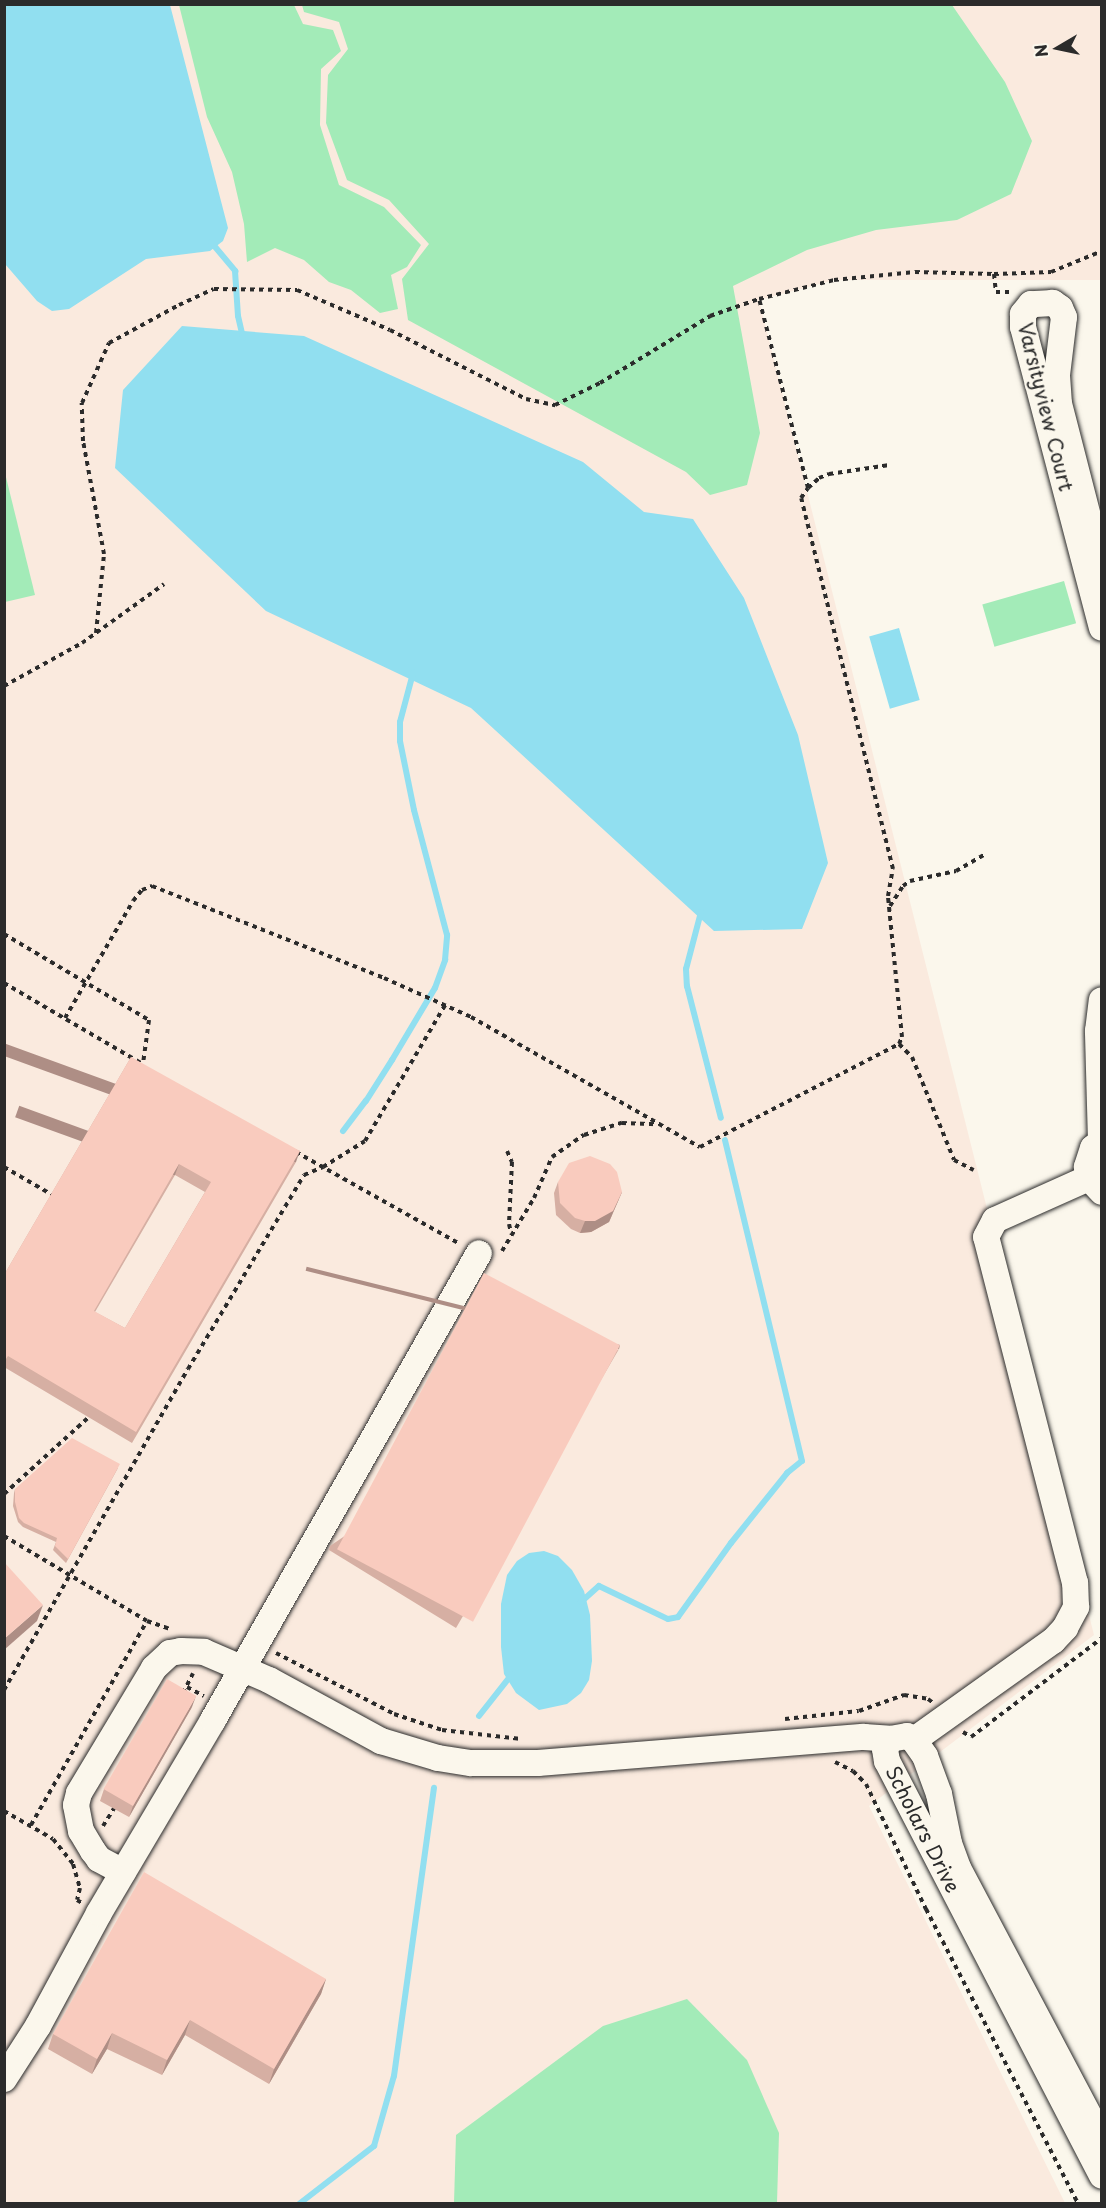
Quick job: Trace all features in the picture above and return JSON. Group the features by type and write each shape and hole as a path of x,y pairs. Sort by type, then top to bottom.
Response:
{"street":[{"name":"Varsityview Court","path":"1101,571 1052,405 1101,621"},
{"path":"123,1872 75,1846 76,1805 79,1793 154,1668 170,1653 193,1650 204,1652 269,1680 381,1741 438,1758 471,1763 538,1763 864,1737 902,1740 1053,1641 1065,1628 1076,1606 1075,1583 986,1236 995,1220 1095,1185 1088,1157 1101,1141 1098,1031 1101,1000"},
{"path":"4,2079 38,2026 99,1913 257,1642 479,1252"},
{"name":"Scholars Drive","path":"1101,2140 958,1868 949,1843 932,1772 902,1740 885,1749 887,1761 1101,2176"}],"path":[{"path":"96,633 104,555 82,441 82,403 109,343 179,305 214,290 297,290 390,330 526,399 555,405 600,383 710,316 759,299 834,280 915,272 994,274 1051,272 1101,251"},
{"path":"994,274 996,292 1015,291"},
{"path":"759,299 808,488"},
{"path":"65,1018 133,901 142,890 152,886 438,1001 471,1017 700,1147 899,1044 903,1037 888,896 893,869 801,498 808,488 828,474 889,465"},
{"path":"4,686 96,633 164,584"},
{"path":"890,907 903,886 910,881 956,871 985,854"},
{"path":"4,934 87,981 149,1020 143,1064"},
{"path":"4,983 153,1070"},
{"path":"4,1690 182,1379 304,1175 323,1167 365,1141 446,1005"},
{"path":"899,1044 912,1057 954,1160 974,1170"},
{"path":"293,1150 479,1252 497,1259 534,1198 552,1157 584,1135 622,1124 657,1124"},
{"path":"507,1151 512,1162 509,1224 511,1233"},
{"path":"4,1167 54,1197"},
{"path":"4,1494 89,1417"},
{"path":"4,1536 147,1621 157,1626 177,1629"},
{"path":"31,1825 147,1621"},
{"path":"257,1642 394,1714 442,1730 495,1738 531,1739"},
{"path":"179,1700 193,1674 193,1650"},
{"path":"824,1761 834,1762 853,1771 866,1784 926,1909 1078,2204"},
{"path":"75,1846 102,1828 122,1798"},
{"path":"4,1811 53,1839 75,1846"},
{"path":"75,1846 81,1888 77,1900 99,1913"}],"shaded area":[{"path":"5,5 1101,5 1101,280 834,280 759,300 1094,1635 869,1806 1065,2203 5,2204"}],"green space":[{"path":"179,5 294,5 303,24 333,30 341,51 321,69 320,125 339,185 384,207 421,245 407,267 391,275 398,309 380,313 351,290 329,282 304,260 275,248 247,262 244,224 232,172 207,117"},
{"path":"302,5 952,5 1005,82 1032,141 1011,194 957,220 876,230 807,250 733,286 760,433 747,485 710,495 686,472 408,320 402,279 429,244 389,200 347,180 326,123 328,75 348,49 339,22 304,12"},
{"path":"4,469 35,595 5,602 4,602"},
{"path":"1064,581 1076,623 994,647 982,604"},
{"path":"687,1999 747,2060 779,2133 777,2203 454,2203 456,2135 603,2026"}],"water":[{"path":"4,5 170,5 228,228 223,241 210,251 146,259 69,309 52,311 37,301 5,264"},
{"path":"182,326 304,336 583,462 644,512 693,519 744,598 798,735 828,863 802,929 714,931 471,708 266,611 115,468 123,390"},
{"path":"899,628 920,700 890,709 869,637"},
{"path":"544,1551 558,1556 572,1570 584,1591 590,1615 592,1661 589,1680 581,1693 567,1704 539,1710 516,1693 504,1674 501,1647 501,1604 507,1575 517,1561 529,1553"}],"building":[{"path":"131,1057 300,1151 136,1432 8,1356 4,1362 4,1275","holes":["179,1164 211,1182 125,1328 94,1311"]},
{"path":"590,1156 610,1164 617,1172 622,1192 613,1211 595,1221 585,1221 575,1218 560,1203 558,1182 569,1163"},
{"path":"484,1273 620,1345 473,1622 337,1549"},
{"path":"72,1438 120,1464 68,1559 55,1546 57,1538 24,1523 19,1518 15,1489"},
{"path":"4,1562 43,1605 4,1639"},
{"path":"167,1679 196,1696 133,1806 104,1789"},
{"path":"144,1872 326,1979 274,2069 190,2020 167,2060 112,2033 97,2059 53,2034"}],"waterway":[{"path":"211,242 235,271 238,316 243,337"},
{"path":"343,1131 366,1101 435,988 445,960 447,935 414,810 400,741 400,722 413,673"},
{"path":"701,912 686,969 687,986 721,1118"},
{"path":"581,1602 599,1586 668,1619 678,1617 731,1543 787,1473 802,1461 725,1140"},
{"path":"479,1716 512,1674"},
{"path":"299,2204 374,2146 394,2076 434,1788"}]}
